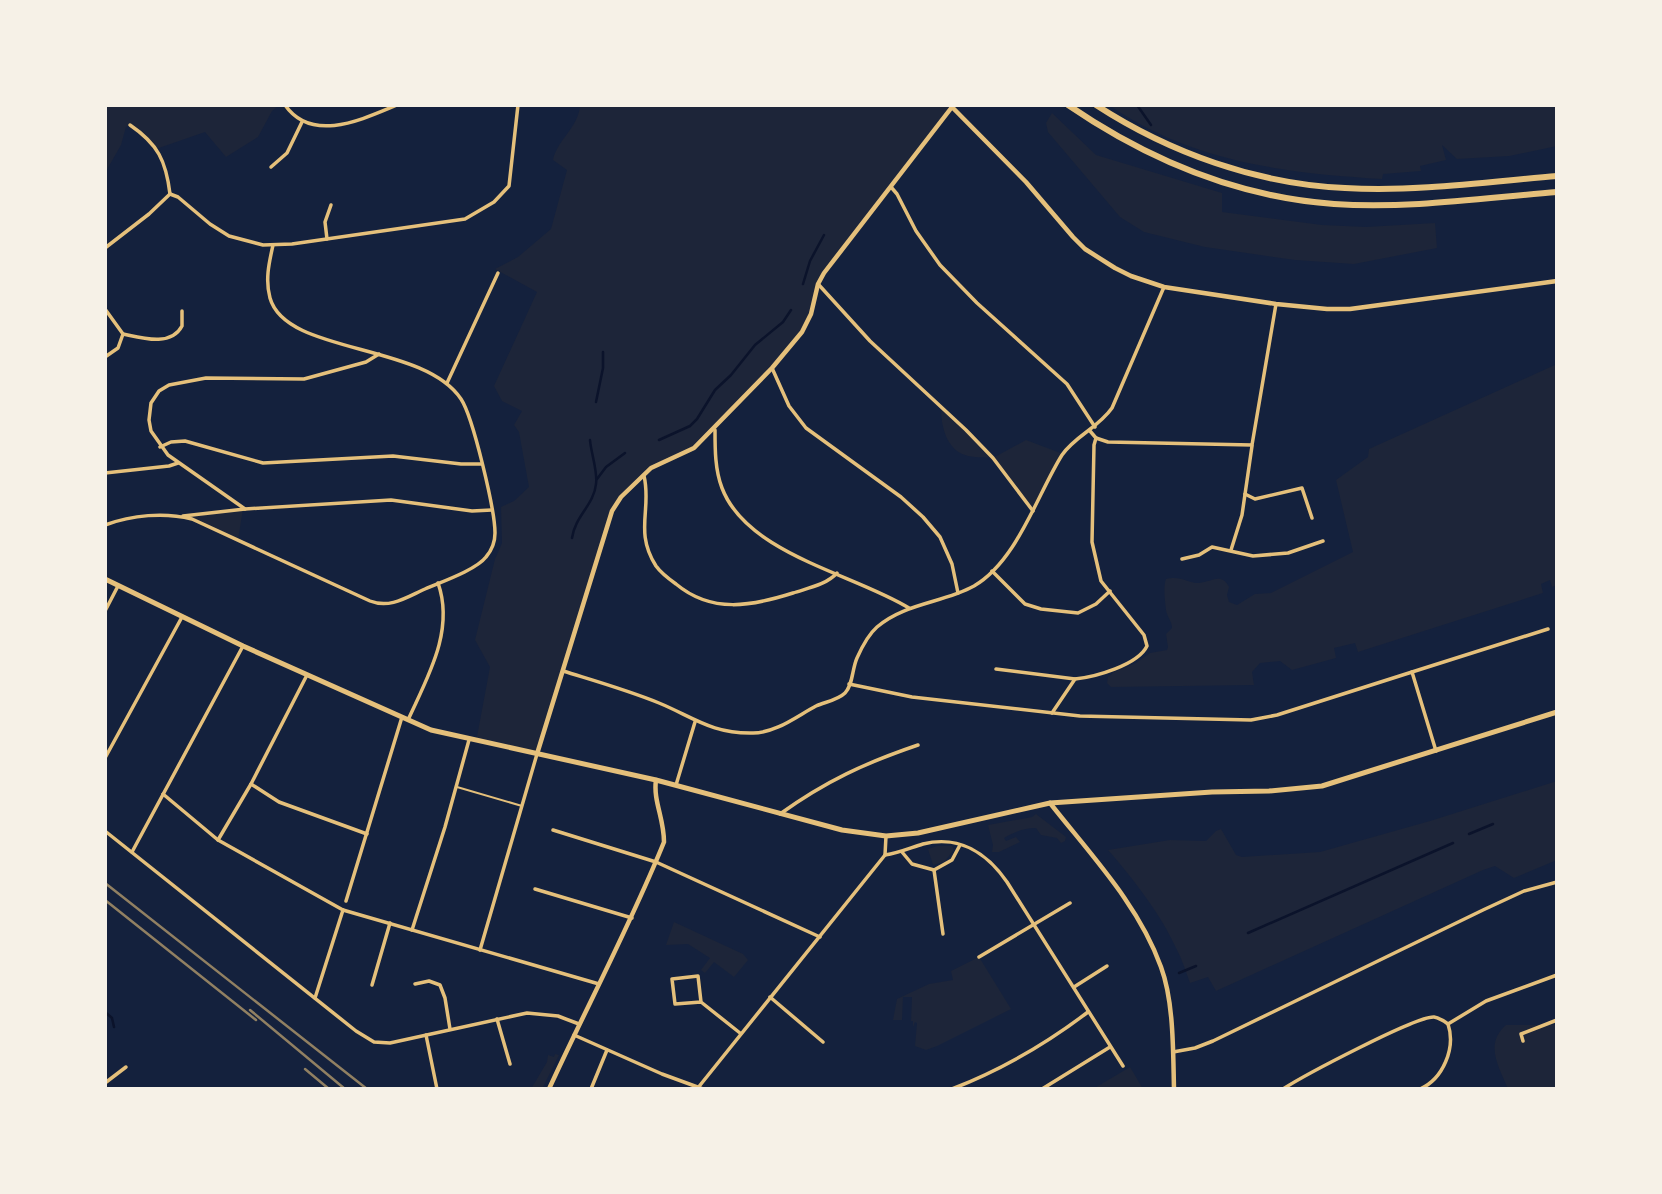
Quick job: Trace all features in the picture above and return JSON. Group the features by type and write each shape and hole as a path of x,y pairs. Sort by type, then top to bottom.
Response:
{"highway":[{"path":"1068,105 1136,147 1181,167 1255,192 1335,204 1394,204 1557,192"},
{"path":"1096,105 1181,151 1250,173 1305,184 1345,188 1404,188 1557,176"}],"main road":[{"path":"105,579 243,646 431,730 656,780 842,830 886,836 918,833 1050,803 1322,786 1557,712"}],"street":[{"path":"285,105 302,122 343,125 397,105"},
{"path":"170,194 178,197 229,236 273,245 465,219 489,206 505,192 510,183 518,105"},
{"path":"480,950 612,511 643,474 659,463 695,449 772,368 802,332 811,314 818,284 824,272 951,106 1085,249 1123,272 1164,287 1276,304 1350,309 1557,281"},
{"path":"271,167 287,153 302,122"},
{"path":"130,125 151,143 163,160 170,194"},
{"path":"891,187 916,231 940,265 977,303 1067,384 1095,427"},
{"path":"105,248 170,194"},
{"path":"327,239 325,222 331,205"},
{"path":"181,516 202,523 378,604 395,603 480,563 488,556 495,537 482,464 466,408 447,383 427,370 302,331 281,316 272,305 267,285 273,245"},
{"path":"447,383 498,273"},
{"path":"818,284 870,341 993,458 1033,511"},
{"path":"563,671 651,700 695,722 720,730 757,734 776,728 842,695 849,684 857,658 875,629 909,608 975,585 992,571 1033,511 1063,454 1095,427 1112,408 1164,287"},
{"path":"1231,550 1242,515 1276,304"},
{"path":"105,309 123,334 148,338 176,335 180,329 182,312"},
{"path":"105,357 118,348 123,334"},
{"path":"245,509 178,463 160,447 151,431 149,414 156,394 169,385 206,378 304,379 366,362 379,354"},
{"path":"772,368 789,405 806,428 901,497 940,537 952,564 958,593"},
{"path":"715,430 715,455 722,489 741,518 783,548 888,595 909,608"},
{"path":"1090,431 1096,438 1108,442 1252,445"},
{"path":"996,669 1075,679 1108,671 1143,653 1147,643 1144,635 1101,581 1092,542 1093,458 1096,438"},
{"path":"160,447 171,442 185,441 263,463 405,456 461,464 482,464"},
{"path":"105,473 178,463"},
{"path":"643,474 646,486 643,528 650,553 657,567 669,579 696,598 725,606 753,604 824,583 837,573"},
{"path":"1245,494 1255,499 1303,488 1312,518"},
{"path":"105,526 140,517 401,500 472,511 492,510"},
{"path":"1182,559 1199,555 1212,547 1253,556 1288,553 1323,541"},
{"path":"992,571 1025,604 1041,609 1078,612 1096,604 1110,591"},
{"path":"346,901 405,719 440,647 443,611 438,583"},
{"path":"105,611 118,586"},
{"path":"105,758 181,617"},
{"path":"849,684 912,697 1080,716 1251,720 1277,715 1548,629"},
{"path":"132,852 243,646"},
{"path":"1412,672 1436,751"},
{"path":"218,840 251,784 307,675"},
{"path":"1052,713 1075,679"},
{"path":"676,785 695,722"},
{"path":"412,930 469,740"},
{"path":"779,815 809,793 857,767 918,745"},
{"path":"550,1089 632,918 664,842 664,824 654,795 656,780"},
{"path":"251,784 279,802 367,834"},
{"path":"163,794 218,840 343,910 599,984"},
{"path":"1050,803 1126,901 1144,929 1162,968 1171,1023 1174,1089"},
{"path":"554,830 656,862 820,937"},
{"path":"105,831 365,1038 374,1042 390,1043 534,1013 558,1016 579,1024"},
{"path":"574,1035 699,1088 740,1033 885,855 886,836"},
{"path":"885,855 932,842 960,845 988,858 1007,882 1123,1066"},
{"path":"902,852 912,864 934,870 952,860 960,845"},
{"path":"934,870 943,934"},
{"path":"1173,1052 1213,1041 1506,899 1557,882"},
{"path":"536,889 632,918"},
{"path":"979,957 1070,903"},
{"path":"315,998 343,910"},
{"path":"372,985 390,923"},
{"path":"1074,987 1107,966"},
{"path":"1448,1024 1486,1001 1557,975"},
{"path":"701,1002 698,976 672,979 675,1004 701,1002 740,1033"},
{"path":"415,984 429,981 440,985 450,1029"},
{"path":"770,997 823,1042"},
{"path":"952,1089 983,1076 1050,1040 1088,1012"},
{"path":"1283,1089 1343,1057 1427,1018 1435,1017 1448,1024 1451,1032 1449,1054 1432,1083 1420,1089"},
{"path":"497,1020 510,1064"},
{"path":"1523,1041 1521,1034 1557,1020"},
{"path":"426,1035 437,1089"},
{"path":"1042,1089 1110,1047"},
{"path":"591,1089 607,1050"},
{"path":"105,1083 126,1067"}],"lane":[{"path":"456,786 523,806"}],"shaded area":[{"path":"105,105 279,105 272,111 258,137 226,157 205,132 156,149 130,125 126,127 121,145 105,173"},
{"path":"580,105 952,107 824,273 811,314 802,332 772,368 694,448 659,463 621,497 612,511 537,754 476,742 490,667 475,640 495,559 502,543 501,507 514,501 529,487 519,432 514,425 522,411 502,401 494,386 537,292 495,269 518,257 551,229 567,170 553,160 576,120"},
{"path":"1109,105 1557,105 1557,146 1509,156 1457,159 1442,145 1446,160 1420,166 1421,171 1383,174 1382,179 1310,173 1206,152 1173,140"},
{"path":"1052,113 1096,155 1222,193 1222,212 1322,225 1366,227 1435,223 1437,248 1354,264 1295,260 1205,247 1144,232 1120,217 1048,132 1046,123"},
{"path":"1557,364 1557,585 1552,587 1550,580 1541,584 1543,593 1358,652 1355,643 1334,648 1336,658 1292,670 1280,661 1260,663 1252,672 1254,685 1111,687 1107,683 1108,677 1114,672 1136,663 1150,653 1167,650 1166,634 1172,628 1166,610 1166,579 1175,578 1195,583 1223,580 1229,587 1229,602 1237,605 1255,594 1271,593 1353,552 1336,480 1368,457 1369,449"},
{"path":"941,408 993,458 968,456 953,448 944,429"},
{"path":"1026,440 1063,454 1033,511 993,458"},
{"path":"243,509 238,540 181,516"},
{"path":"1557,781 1557,860 1514,878 1495,866 1483,870 1216,991 1208,977 1190,983 1163,923 1108,850 1170,840 1206,841 1221,829 1236,855 1242,857 1320,852"},
{"path":"1036,814 1066,837 1065,841 1061,843 1057,838 1041,835 1036,828 1027,829 1004,838 1006,841 1016,837 1020,842 999,852 992,852 988,825"},
{"path":"952,846 954,850 944,862 933,865 928,849"},
{"path":"674,922 743,954 748,960 734,977 714,962 705,973 701,970 710,958 688,944 666,945"},
{"path":"979,957 1011,1009 937,1046 926,1050 915,1046 917,1023 915,1022 913,1027 912,997 903,997 902,1020 893,1020 897,999 929,984 953,980 951,971"},
{"path":"1506,1025 1557,1025 1557,1087 1508,1089 1495,1056 1496,1040"},
{"path":"555,1054 559,1055 542,1089 531,1089 547,1062 548,1055 554,1057"},
{"path":"1130,1067 1143,1089 1093,1089"}],"waterway":[{"path":"1137,105 1151,125"},
{"path":"803,284 810,261 824,235"},
{"path":"659,440 690,426 715,390 755,345 783,322 791,310"},
{"path":"596,402 603,368 603,352"},
{"path":"572,538 577,523 595,491 596,474 590,440"},
{"path":"597,479 606,467 625,453"},
{"path":"1469,834 1493,824"},
{"path":"1248,933 1453,843"},
{"path":"1179,973 1196,966"},
{"path":"105,1012 112,1018 114,1027"}],"railway":[{"path":"105,883 367,1089"},
{"path":"105,900 256,1020"},
{"path":"250,1010 345,1089"},
{"path":"305,1069 329,1089"}]}
